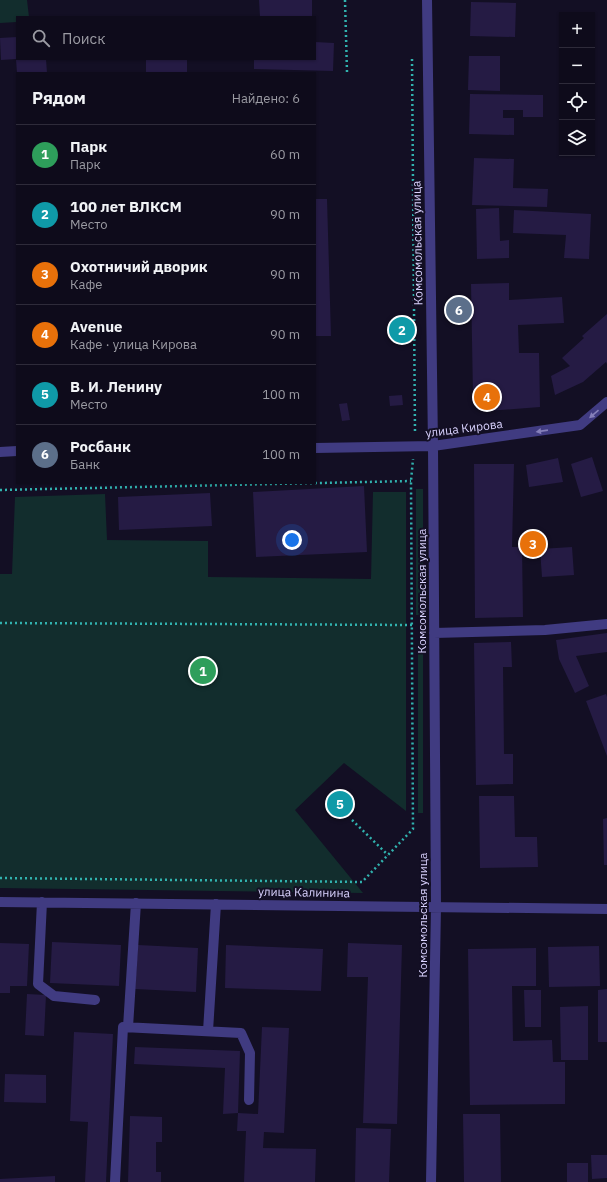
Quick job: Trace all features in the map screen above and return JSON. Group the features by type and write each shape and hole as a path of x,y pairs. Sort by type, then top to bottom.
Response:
{"street":[{"name":"Комсомольская улица","path":"427,0 433,446 436,907 431,1182"},
{"name":"улица Кирова","path":"316,448 433,446 580,425 607,402"},
{"path":"0,452 16,451"},
{"path":"434,633 545,630 607,624"},
{"name":"улица Калинина","path":"0,902 607,909"},
{"path":"42,902 38,984 54,996 95,1000"},
{"path":"128,1027 136,904"},
{"path":"208,1031 216,904"},
{"path":"115,1182 123,1027 241,1033 250,1053 249,1100"}],"path":[{"path":"345,0 347,72"},
{"path":"0,878 362,882 413,829 411,481 415,446 412,55"},
{"path":"316,483 411,481"},
{"path":"0,490 274,484"},
{"path":"0,623 412,625"},
{"path":"352,820 388,855"}],"green space":[{"path":"0,0 27,0 29,16 16,16 16,22 0,23"},
{"path":"416,489 423,489 423,615 416,615"},
{"path":"373,492 406,492 406,811 344,763 295,810 363,893 0,888 0,574 12,574 15,497 105,494 107,540 208,541 208,577 371,579"},
{"path":"418,641 423,641 423,813 418,813"}],"building":[{"path":"259,0 312,0 312,16 260,16"},
{"path":"471,2 516,3 515,37 470,36"},
{"path":"16,37 16,59 1,60 0,38"},
{"path":"316,42 334,43 333,71 254,69 254,60 316,60"},
{"path":"469,56 500,56 500,91 468,90"},
{"path":"16,60 46,60 47,72 17,72"},
{"path":"146,60 187,60 187,72 146,72"},
{"path":"470,94 543,95 543,117 523,117 523,110 503,110 503,118 514,118 514,135 469,134"},
{"path":"474,158 514,159 513,188 548,189 547,207 472,205"},
{"path":"316,199 327,199 331,336 316,336"},
{"path":"499,208 500,241 509,240 509,258 477,259 476,209"},
{"path":"514,210 591,214 589,259 564,258 566,235 513,233"},
{"path":"509,283 509,300 562,297 564,323 518,325 519,353 539,353 540,407 487,411 473,396 471,284"},
{"path":"607,314 607,364 606,362 583,382 555,395 551,376 570,366 562,358 584,338 582,336"},
{"path":"402,395 403,405 390,406 389,396"},
{"path":"347,403 350,420 342,421 339,404"},
{"path":"592,457 603,491 581,497 571,464"},
{"path":"558,458 563,482 529,487 526,465"},
{"path":"474,464 514,464 512,547 522,547 523,617 475,618"},
{"path":"364,486 367,552 256,557 253,492"},
{"path":"210,493 212,526 119,530 118,497"},
{"path":"572,547 574,575 542,577 540,549"},
{"path":"607,633 607,652 576,656 589,686 575,693 559,659 556,640"},
{"path":"511,642 512,667 503,667 504,754 513,754 513,784 476,785 474,643"},
{"path":"606,694 607,697 607,756 586,701"},
{"path":"479,796 514,796 515,837 537,837 538,867 480,868"},
{"path":"607,818 607,865 604,865 603,819"},
{"path":"52,942 121,945 119,986 50,983"},
{"path":"0,943 29,944 27,986 10,986 10,993 0,993"},
{"path":"348,943 402,945 397,1124 363,1123 368,977 347,977"},
{"path":"138,945 198,948 196,992 135,989"},
{"path":"226,945 323,949 321,991 225,988"},
{"path":"599,946 600,986 549,987 548,947"},
{"path":"536,948 536,986 512,986 513,1041 552,1040 553,1062 565,1062 565,1104 470,1105 468,949"},
{"path":"607,989 607,1042 598,1042 598,990"},
{"path":"524,990 541,990 541,1027 525,1027"},
{"path":"27,994 46,995 44,1036 25,1035"},
{"path":"588,1006 588,1060 561,1060 560,1007"},
{"path":"262,1027 289,1028 284,1133 264,1132 263,1148 316,1149 315,1182 244,1182 246,1131 237,1131 238,1113 258,1114"},
{"path":"74,1032 113,1034 106,1182 85,1182 88,1122 70,1121"},
{"path":"135,1047 240,1051 238,1113 223,1114 225,1068 134,1064"},
{"path":"5,1074 46,1075 46,1103 4,1102"},
{"path":"463,1114 500,1114 501,1182 464,1182"},
{"path":"130,1116 162,1117 162,1142 156,1142 156,1172 161,1172 161,1182 128,1182"},
{"path":"356,1128 391,1129 389,1182 355,1182"},
{"path":"591,1155 607,1155 607,1178 592,1179"},
{"path":"567,1163 588,1163 588,1182 567,1182"},
{"path":"55,1176 55,1182 0,1182 0,1179"}],"place":[{"name":"Росбанк","path":"459,310"},
{"name":"100 лет ВЛКСМ","path":"402,330"},
{"name":"Avenue","path":"487,397"},
{"name":"Охотничий дворик","path":"533,544"},
{"name":"Парк","path":"203,671"},
{"name":"В. И. Ленину","path":"340,804"}]}
